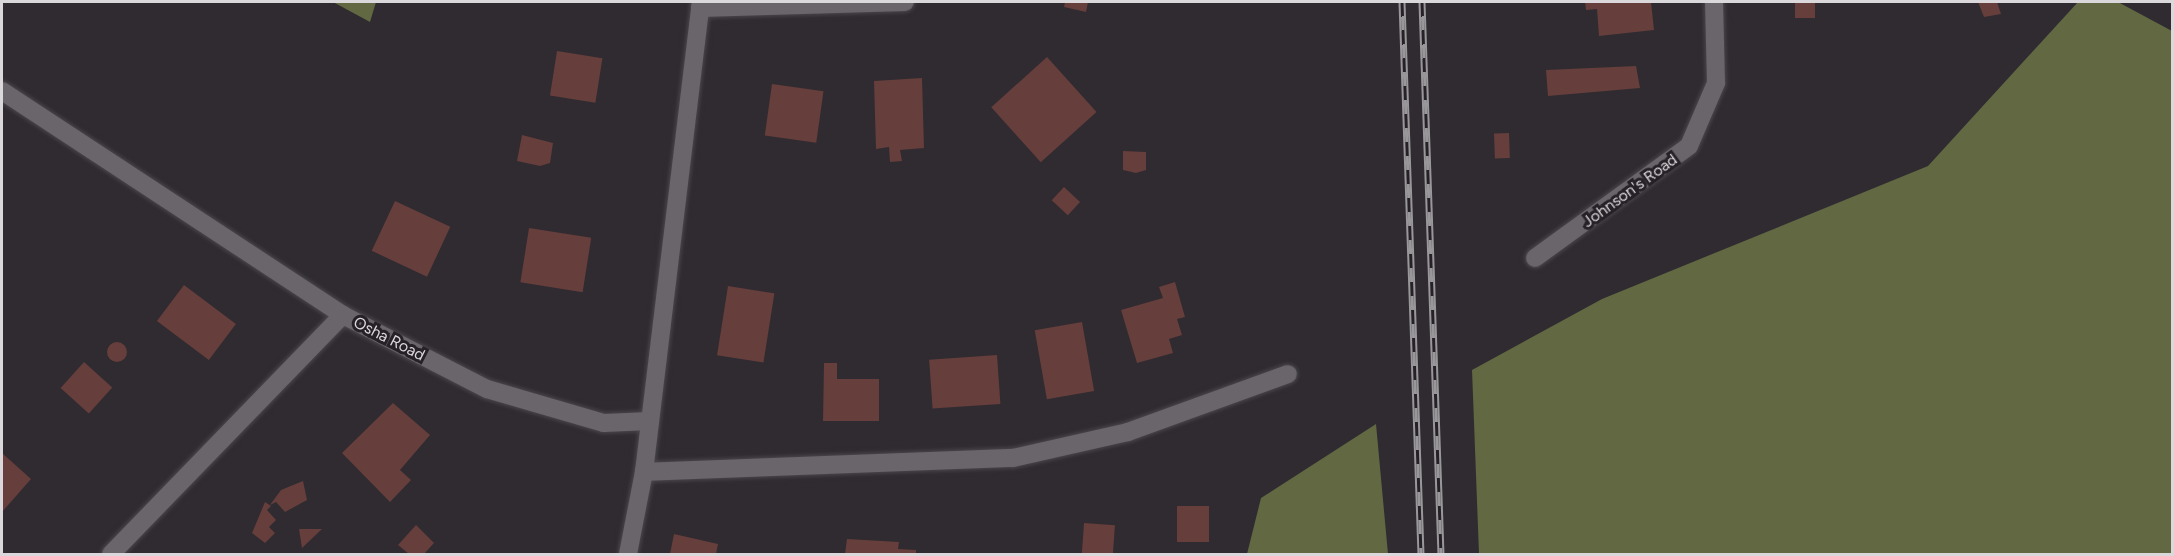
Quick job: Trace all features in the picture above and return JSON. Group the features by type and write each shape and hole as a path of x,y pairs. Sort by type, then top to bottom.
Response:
{"street":[{"path":"628,555 644,472 700,5 905,2"},
{"name":"Johnson's Road","path":"1535,258 1689,146 1716,83 1714,2"},
{"path":"2,91 343,315"},
{"name":"Osha Road","path":"111,555 343,315 488,389 604,423 650,421"},
{"path":"644,472 1013,458 1128,432 1288,374"}],"green space":[{"path":"333,2 376,2 370,22"},
{"path":"2078,2 2118,2 2172,31 2172,554 1479,554 1472,370 1602,299 1928,166"},
{"path":"1376,424 1388,554 1247,554 1261,498"}],"building":[{"path":"1065,2 1088,2 1086,12 1064,7"},
{"path":"1585,2 1651,2 1654,30 1599,36 1597,9 1586,10"},
{"path":"1795,2 1815,2 1815,18 1795,18"},
{"path":"1978,2 1997,2 2001,14 1984,17"},
{"path":"557,51 602,58 595,103 550,95"},
{"path":"1047,57 1097,112 1041,162 991,107"},
{"path":"1636,66 1640,88 1548,96 1546,70"},
{"path":"922,78 924,148 900,150 902,161 890,162 889,147 876,149 874,81"},
{"path":"772,84 823,91 816,143 765,135"},
{"path":"1509,133 1510,158 1495,159 1494,134"},
{"path":"522,135 553,143 550,163 540,166 517,161"},
{"path":"1123,151 1146,152 1146,170 1136,173 1123,170"},
{"path":"1064,187 1080,202 1068,215 1052,200"},
{"path":"395,201 450,227 427,277 372,251"},
{"path":"529,228 591,238 583,292 520,282"},
{"path":"1175,282 1185,317 1177,319 1182,335 1169,339 1173,353 1137,363 1121,310 1163,298 1159,287"},
{"path":"184,285 236,324 209,360 157,321"},
{"path":"728,286 774,293 763,362 717,355"},
{"path":"1082,322 1094,391 1047,399 1035,330"},
{"path":"117,342 124,345 127,352 124,359 117,362 110,359 107,352 110,345"},
{"path":"997,355 1000,404 933,409 929,360"},
{"path":"84,362 112,387 89,413 61,388"},
{"path":"824,363 837,363 837,379 879,379 879,421 823,421"},
{"path":"393,403 430,435 400,470 411,480 390,502 342,453"},
{"path":"2,453 31,479 2,512"},
{"path":"303,481 307,500 285,512 276,502 270,505 281,490"},
{"path":"265,502 271,506 267,510 276,520 269,527 275,533 265,543 252,533"},
{"path":"1177,506 1209,506 1209,542 1177,542"},
{"path":"1084,523 1115,525 1113,554 1082,554"},
{"path":"416,525 434,543 424,554 409,554 398,545"},
{"path":"299,529 322,529 302,548"},
{"path":"674,534 718,544 716,554 670,554"},
{"path":"847,539 899,542 898,549 916,550 916,554 845,554"}],"railway":[{"path":"1402,2 1421,554"},
{"path":"1422,2 1441,554"}]}
